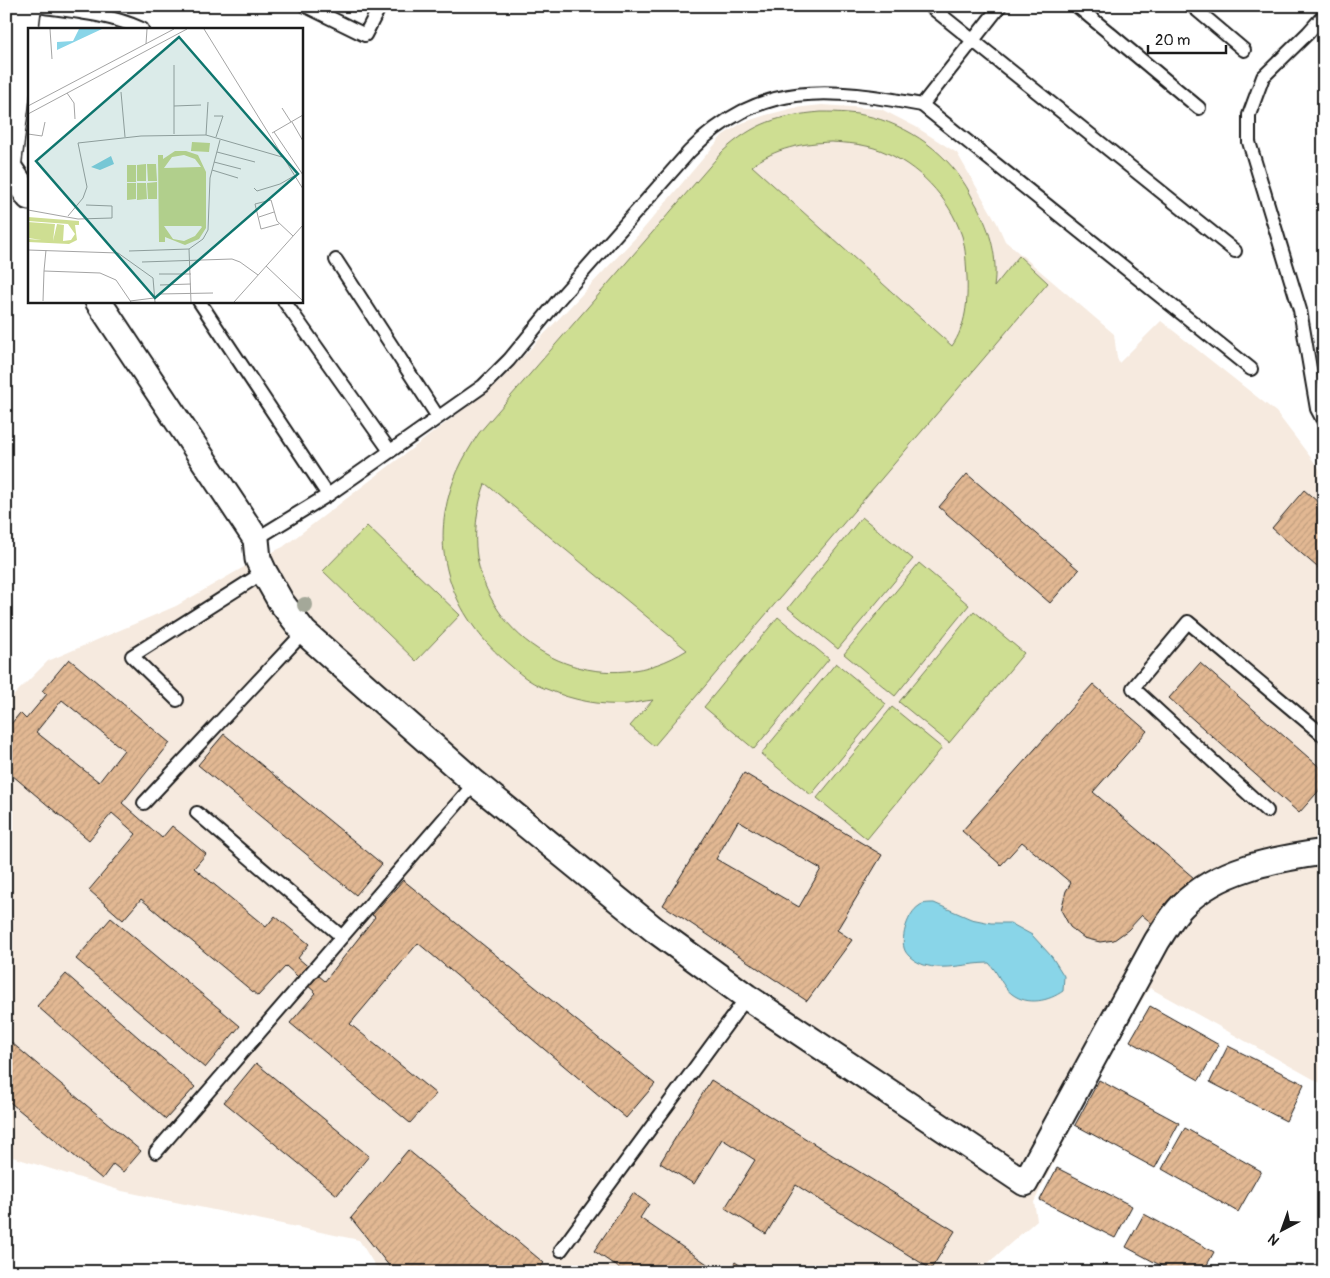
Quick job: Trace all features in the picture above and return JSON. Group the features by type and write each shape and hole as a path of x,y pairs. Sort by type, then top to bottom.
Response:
{"street":[{"path":"27,6 7,168 28,196"},
{"path":"99,302 256,539 258,559 264,572 281,602 304,632 475,783 655,930 747,997 1025,1183 1157,940 1181,906 1210,883 1253,866 1287,857 1324,852"}],"lane":[{"path":"37,6 93,14 139,28"},
{"path":"306,6 365,35 380,6"},
{"path":"930,6 1235,251"},
{"path":"922,105 974,42 1000,6"},
{"path":"1076,6 1199,108"},
{"path":"1192,6 1244,50"},
{"path":"1324,15 1264,77 1249,115 1249,142 1300,310 1316,410 1324,422"},
{"path":"256,539 328,495 483,386 509,360 560,298 689,152 732,116 769,100 806,94 838,92 922,105 1251,369"},
{"path":"336,260 438,417"},
{"path":"200,302 328,495"},
{"path":"285,302 390,452"},
{"path":"177,700 132,656 264,572"},
{"path":"1267,811 1133,688 1188,622 1324,736"},
{"path":"144,803 304,632"},
{"path":"156,1152 475,783"},
{"path":"197,813 341,936"},
{"path":"561,1250 747,997"}],"shaded area":[{"path":"822,105 881,109 916,127 957,153 997,223 1005,241 1114,334 1119,363 1161,321 1276,412 1324,475 1324,1085 1150,988 1112,1045 1034,1202 1037,1220 978,1272 379,1272 359,1240 122,1191 6,1155 6,703 48,661 176,606 258,559 283,547 498,383 639,234 723,135 742,123 766,115 794,108"}],"green space":[{"path":"821,112 864,115 897,126 927,143 952,167 966,186 982,216 990,235 994,255 994,287 1019,256 1048,283 654,746 630,726 653,700 627,704 607,704 587,702 558,694 538,686 524,677 480,635 467,617 449,578 443,536 447,502 458,471 479,433 722,152 745,134 768,122","holes":["831,142 868,146 894,156 907,164 930,184 949,208 962,236 966,256 967,286 963,322 952,346 752,166 780,151 810,144","486,484 687,650 657,664 626,671 595,670 565,663 538,649 514,629 494,604 481,574 476,552 476,529 479,506"]},
{"path":"862,517 913,559 838,649 788,608"},
{"path":"367,526 460,615 416,661 323,571"},
{"path":"919,563 969,605 895,696 844,654"},
{"path":"974,611 1024,653 949,743 899,702"},
{"path":"778,617 829,659 754,749 704,707"},
{"path":"836,663 886,704 811,795 761,754"},
{"path":"892,707 942,748 867,839 817,798"}],"water":[{"path":"934,903 971,919 991,923 1010,923 1032,935 1052,957 1064,976 1063,991 1045,1000 1025,1000 1018,998 1009,991 989,963 932,967 924,965 909,956 903,943 906,925 915,909 924,904"}],"building":[{"path":"967,474 1079,570 1050,603 939,507"},
{"path":"1304,490 1324,507 1324,573 1272,528"},
{"path":"69,659 170,743 122,803 162,838 172,826 206,854 194,868 266,927 275,916 309,944 298,958 325,981 375,917 372,915 403,880 655,1084 626,1118 418,943 350,1024 436,1094 410,1123 290,1023 316,993 286,966 258,996 141,899 123,920 89,890 136,834 112,813 89,840 6,770 6,730 20,713 26,719 47,694 42,691","holes":["62,700 124,750 99,782 36,732"]},
{"path":"1200,663 1324,771 1324,785 1299,813 1169,698"},
{"path":"1093,684 1147,731 1093,792 1194,878 1154,925 1142,915 1128,930 1114,940 1100,942 1084,938 1070,927 1061,910 1066,891 1071,883 1022,842 1001,865 962,831"},
{"path":"224,734 382,864 356,895 198,765"},
{"path":"744,773 882,855 837,930 852,940 807,1001 663,905","holes":["738,821 821,869 799,907 716,859"]},
{"path":"111,918 240,1026 205,1068 76,959"},
{"path":"66,974 195,1087 166,1119 37,1006"},
{"path":"1150,1006 1219,1045 1199,1080 1130,1041"},
{"path":"6,1038 141,1151 123,1172 113,1164 102,1179 6,1099"},
{"path":"1228,1046 1304,1084 1286,1121 1210,1082"},
{"path":"256,1063 369,1156 337,1195 224,1102"},
{"path":"711,1080 955,1231 931,1269 796,1185 766,1234 725,1208 755,1160 722,1139 694,1184 660,1163"},
{"path":"1099,1080 1179,1123 1155,1168 1075,1125"},
{"path":"1185,1128 1261,1171 1238,1212 1162,1169"},
{"path":"408,1150 544,1263 536,1272 394,1272 351,1218"},
{"path":"1057,1168 1132,1206 1115,1238 1040,1200"},
{"path":"633,1193 649,1204 640,1218 719,1272 625,1272 594,1251"},
{"path":"1144,1214 1214,1252 1203,1272 1173,1272 1126,1247"},
{"path":"735,1262 750,1272 728,1272"}]}
